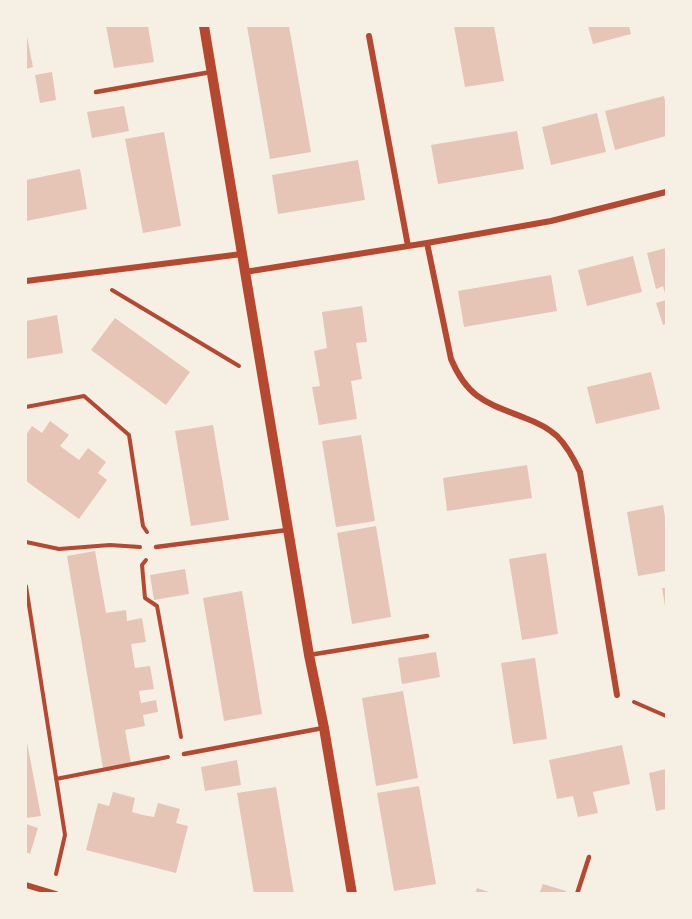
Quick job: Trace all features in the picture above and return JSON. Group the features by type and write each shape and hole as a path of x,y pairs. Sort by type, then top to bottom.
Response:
{"street":[{"path":"204,26 309,655 324,728 352,894"},
{"path":"369,36 408,246"},
{"path":"245,272 551,221 666,192"},
{"path":"427,243 451,359 459,376 471,391 486,402 538,423 557,436 571,452 580,472 617,694"},
{"path":"26,281 242,254"},
{"path":"26,885 40,891 54,893"}],"lane":[{"path":"96,92 212,72"},
{"path":"156,548 289,530"},
{"path":"309,655 427,636"},
{"path":"184,754 324,728"},
{"path":"576,894 589,857"}],"path":[{"path":"82,273 263,380"},
{"path":"26,407 84,396 129,435 143,526 156,548"},
{"path":"26,542 59,549 110,545 156,548"},
{"path":"56,779 184,754 157,606 146,598 142,565 156,548"},
{"path":"26,586 65,835 54,893"},
{"path":"26,625 32,626"},
{"path":"617,694 666,716"}],"building":[{"path":"106,26 148,26 154,62 114,68"},
{"path":"247,26 289,26 311,152 270,159"},
{"path":"454,26 494,26 504,81 465,87"},
{"path":"588,26 629,26 631,34 593,44"},
{"path":"26,31 33,67 26,69"},
{"path":"52,72 56,100 40,103 35,75"},
{"path":"664,96 666,136 615,150 605,111"},
{"path":"124,106 129,131 92,138 87,112"},
{"path":"597,113 606,152 551,165 542,127"},
{"path":"517,131 524,169 438,184 431,145"},
{"path":"164,132 181,226 143,233 125,139"},
{"path":"358,160 365,200 278,214 272,175"},
{"path":"80,169 87,209 26,221 26,180"},
{"path":"666,248 666,297 663,286 656,289 647,253"},
{"path":"633,256 642,292 587,306 578,270"},
{"path":"551,275 557,311 464,327 458,291"},
{"path":"666,300 666,324 663,325 656,303"},
{"path":"362,306 367,342 356,343 362,379 351,381 357,419 319,425 312,387 320,386 314,351 327,348 322,312"},
{"path":"57,315 63,353 26,359 26,321"},
{"path":"115,318 190,372 166,405 91,350"},
{"path":"651,372 660,409 596,424 587,387"},
{"path":"50,421 69,435 60,446 79,460 88,448 106,462 98,473 107,480 79,519 26,481 26,435 32,426 42,433"},
{"path":"213,425 229,520 191,526 175,431"},
{"path":"361,435 375,521 336,527 322,441"},
{"path":"527,465 532,498 447,511 443,478"},
{"path":"663,505 666,523 666,571 638,576 627,512"},
{"path":"376,526 391,617 352,624 337,533"},
{"path":"95,551 106,613 126,610 127,621 142,618 146,642 131,644 135,668 150,666 154,689 139,691 141,703 156,700 158,712 143,715 145,726 125,730 131,763 103,768 67,556"},
{"path":"546,553 558,634 522,640 509,559"},
{"path":"185,569 189,594 154,600 150,575"},
{"path":"662,588 666,588 666,606 665,606"},
{"path":"242,591 262,714 224,721 203,598"},
{"path":"436,652 440,677 402,684 398,658"},
{"path":"535,658 547,739 513,744 501,663"},
{"path":"403,691 418,778 376,786 362,698"},
{"path":"26,737 41,816 26,818"},
{"path":"622,745 630,784 593,792 598,813 578,817 573,796 557,799 549,760"},
{"path":"237,760 241,785 205,791 201,767"},
{"path":"666,769 666,809 656,811 649,773"},
{"path":"419,786 436,884 394,891 377,793"},
{"path":"276,787 294,894 254,894 237,793"},
{"path":"113,792 135,798 132,812 143,815 154,817 158,803 180,809 176,823 188,826 176,873 86,850 98,803 109,806"},
{"path":"26,824 38,828 30,854 26,852"},
{"path":"543,884 566,891 565,894 539,894"},
{"path":"477,888 492,893 492,894 475,894"}]}
